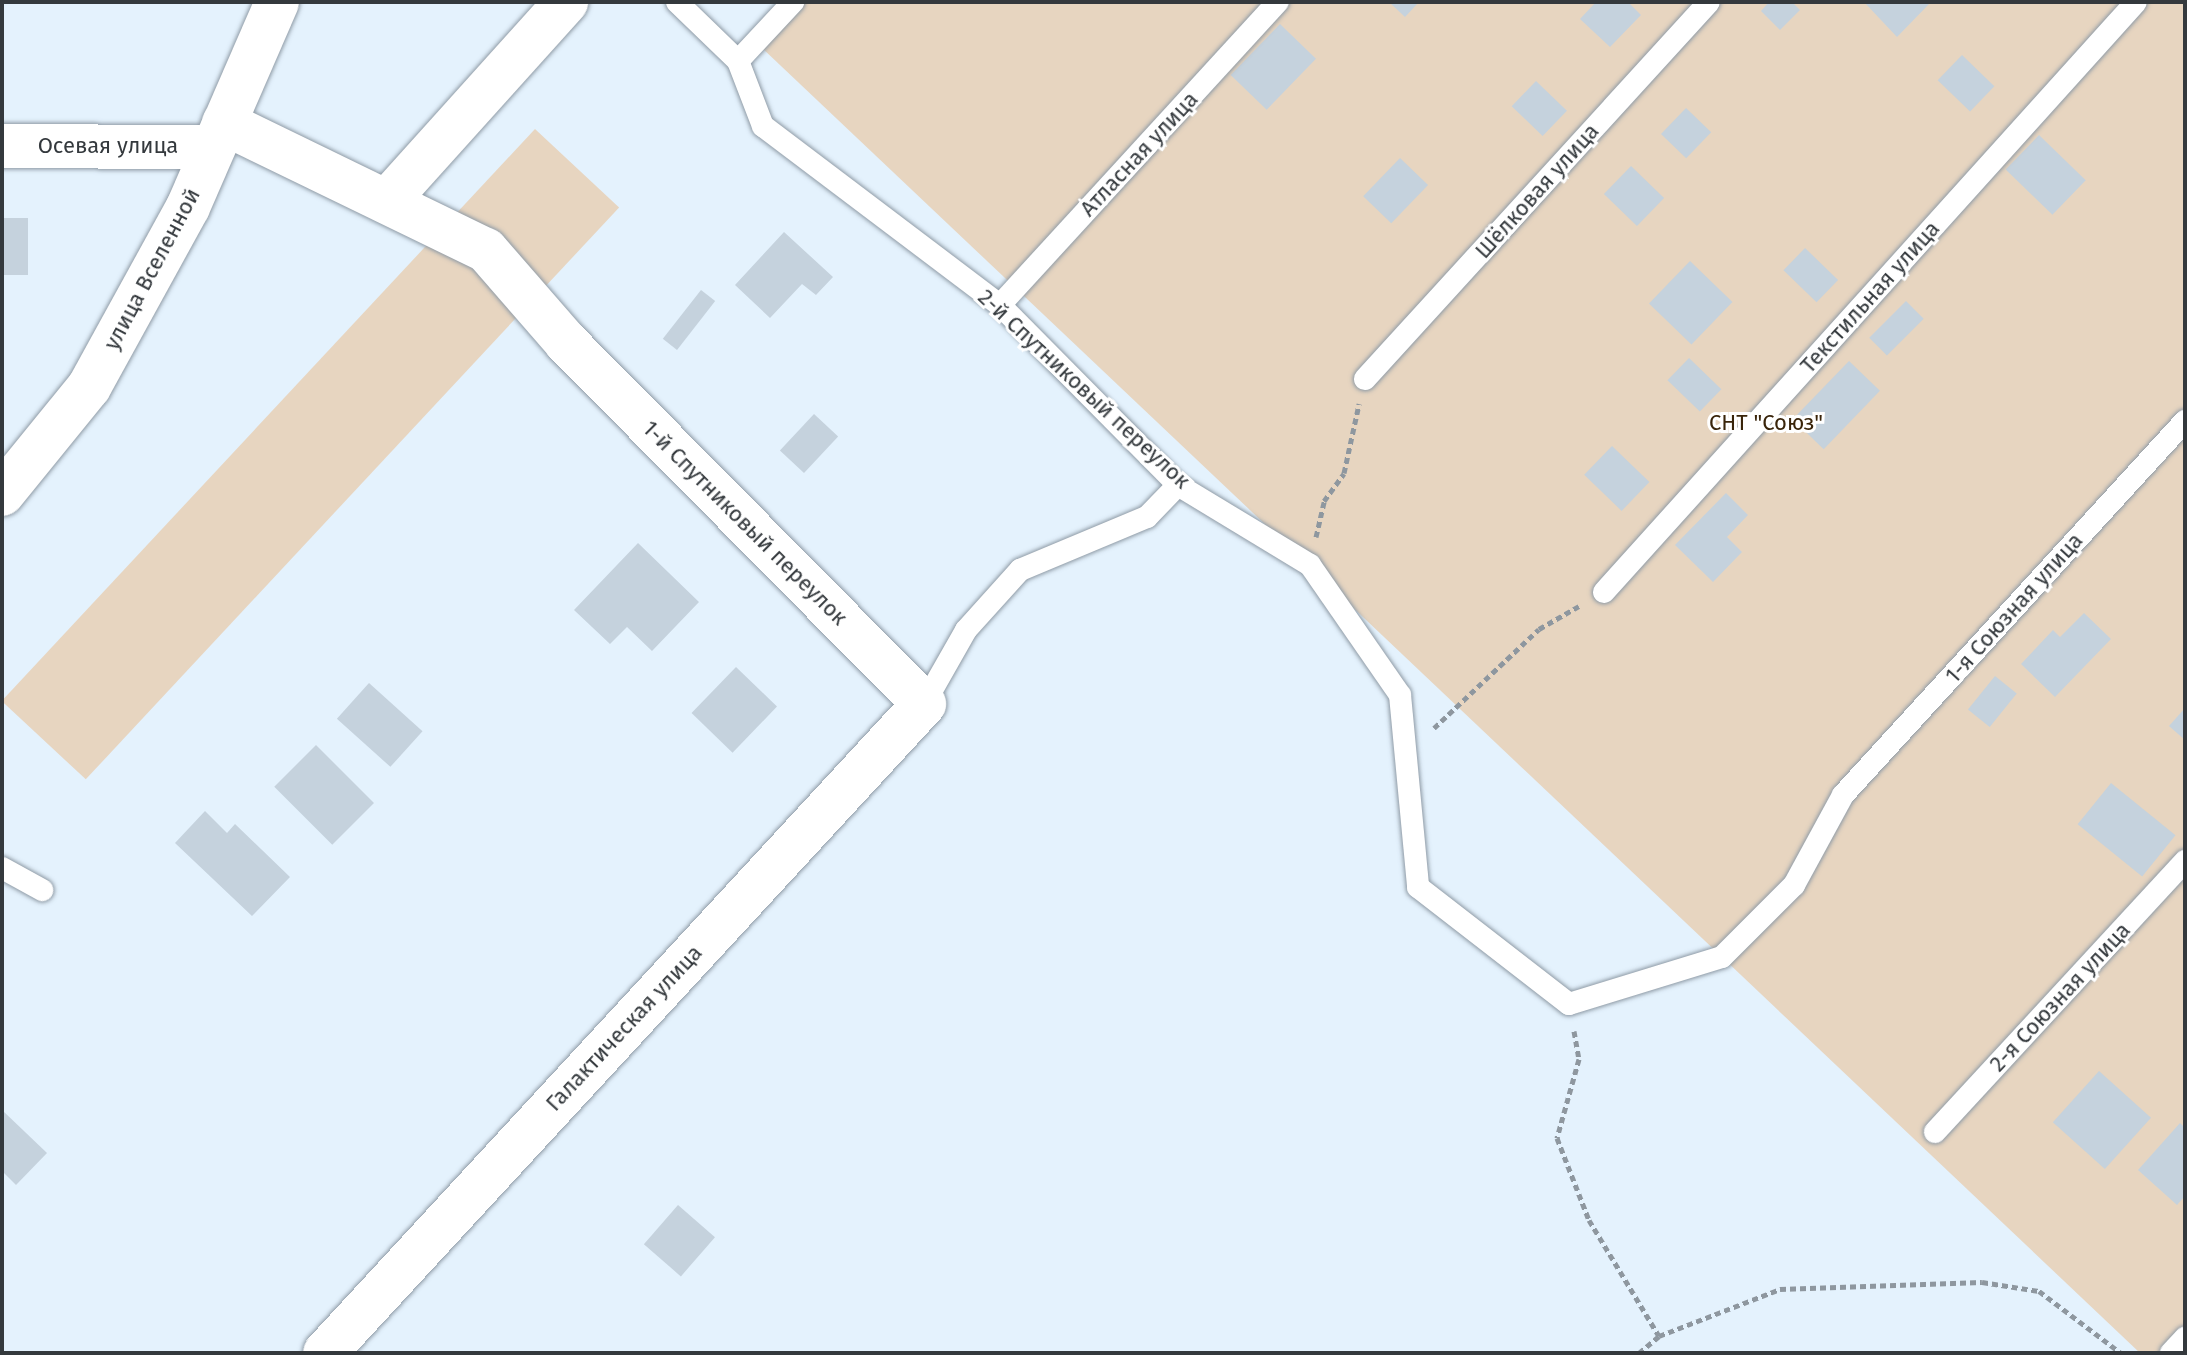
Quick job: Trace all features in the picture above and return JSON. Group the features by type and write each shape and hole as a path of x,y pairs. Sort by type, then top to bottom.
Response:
{"street":[{"path":"387,201 566,2"},
{"name":"улица Вселенной","path":"2,494 89,387 188,207 218,135 262,9"},
{"name":"1-й Спутниковый переулок","path":"218,135 387,201 486,250 566,342 924,704"},
{"name":"Осевая улица","path":"2,146 218,135"},
{"name":"Галактическая улица","path":"325,1353 924,704"}],"lane":[{"name":"2-й Спутниковый переулок","path":"677,2 738,61 763,126 1000,305 1178,485 1310,565 1400,695 1408,754 1418,887 1569,1004"},
{"path":"738,61 793,2"},
{"name":"Атласная улица","path":"1000,305 1278,2"},
{"name":"Шёлковая улица","path":"1365,379 1709,2"},
{"name":"Текстильная улица","path":"1604,592 2136,2"},
{"name":"1-я Союзная улица","path":"1569,1004 1722,957 1794,885 1843,795 2185,421"},
{"path":"924,704 966,630 1020,570 1147,517 1178,485"},
{"name":"2-я Союзная улица","path":"1935,1132 2185,861"},
{"path":"2,868 42,890"},
{"path":"2171,1353 2185,1338"}],"path":[{"path":"1310,565 1324,501 1344,473 1365,379"},
{"path":"1408,754 1539,629 1604,592"},
{"path":"1569,1004 1579,1059 1557,1138 1589,1220 1659,1336"},
{"path":"1639,1353 1659,1336 1780,1289 1982,1282 2039,1291 2121,1353"}],"green space":[{"name":"СНТ \"Союз\"","path":"801,2 2185,2 2185,1353 2140,1353 760,46"},
{"path":"535,129 619,207 86,779 2,701"}],"building":[{"path":"1389,2 1419,2 1405,17"},
{"path":"1596,2 1628,2 1641,15 1610,47 1580,19"},
{"path":"1769,2 1792,2 1800,10 1780,30 1761,11"},
{"path":"1864,2 1931,2 1897,37"},
{"path":"1280,24 1316,59 1267,110 1231,75"},
{"path":"1962,55 1994,86 1970,111 1938,80"},
{"path":"1536,81 1567,111 1543,136 1512,106"},
{"path":"1686,108 1711,132 1686,158 1661,134"},
{"path":"2039,135 2086,180 2052,215 2006,170"},
{"path":"1400,158 1428,185 1391,223 1363,196"},
{"path":"1631,166 1664,198 1637,226 1604,194"},
{"path":"2,218 28,218 28,275 2,275"},
{"path":"784,232 833,277 816,295 802,284 770,318 735,285"},
{"path":"1805,248 1838,280 1817,302 1783,270"},
{"path":"1690,261 1732,302 1691,344 1649,303"},
{"path":"701,290 715,301 677,350 663,339"},
{"path":"1906,301 1924,319 1887,355 1869,338"},
{"path":"1689,358 1721,389 1700,412 1667,380"},
{"path":"1849,361 1880,391 1824,449 1793,419"},
{"path":"814,414 838,437 804,473 780,451"},
{"path":"1612,446 1649,482 1622,511 1584,475"},
{"path":"1726,493 1748,515 1727,537 1742,552 1713,582 1675,545"},
{"path":"638,543 699,602 652,651 627,627 610,644 574,610"},
{"path":"2084,613 2111,639 2055,697 2021,664 2053,630 2060,637"},
{"path":"736,667 777,707 733,753 692,713"},
{"path":"1995,676 2017,694 1990,727 1968,709"},
{"path":"369,683 423,731 390,767 337,719"},
{"path":"2185,708 2185,740 2169,726"},
{"path":"316,745 374,803 332,845 274,787"},
{"path":"2111,783 2176,835 2142,876 2078,824"},
{"path":"205,811 227,833 235,824 290,877 252,916 175,843"},
{"path":"2099,1071 2151,1118 2105,1169 2053,1122"},
{"path":"2,1110 47,1153 16,1185 2,1171"},
{"path":"2180,1123 2185,1128 2185,1196 2177,1205 2138,1170"},
{"path":"678,1205 715,1237 681,1276 644,1244"}]}
